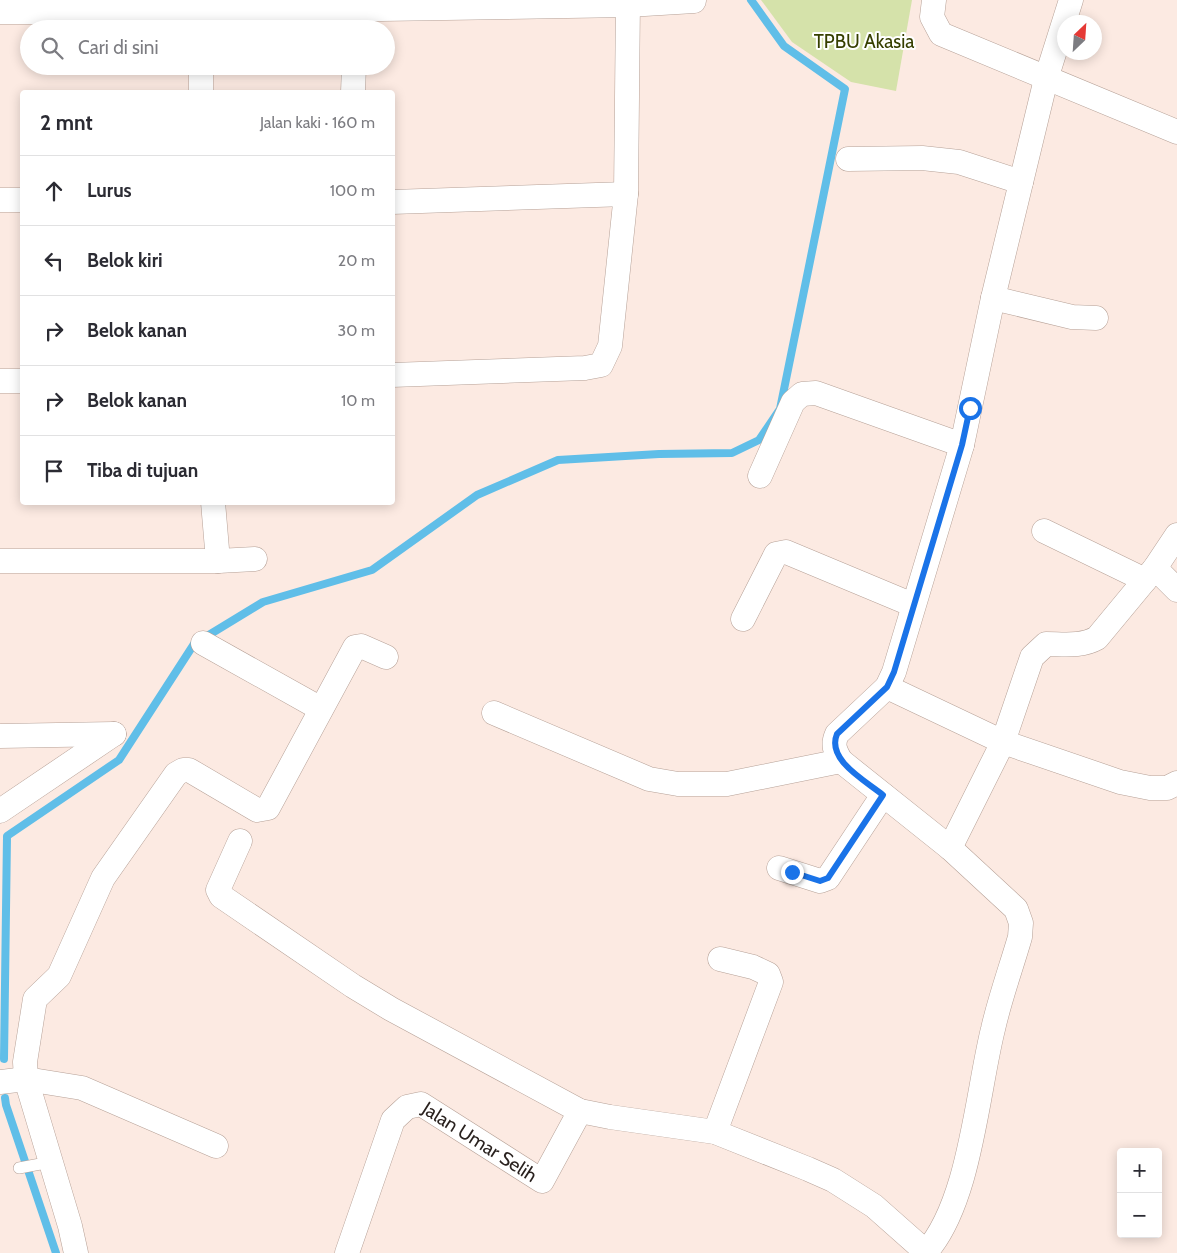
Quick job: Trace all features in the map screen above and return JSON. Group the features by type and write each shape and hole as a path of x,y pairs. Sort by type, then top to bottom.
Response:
{"street":[{"path":"934,0 932,17 941,34 1177,132"},
{"path":"240,841 218,890 221,896 376,1000 439,1036 580,1111 714,1132 833,1180 874,1206 926,1252 941,1232 963,1175 993,1028 1020,937 1021,923 1016,909 950,848 841,761 835,751 834,741 837,734 887,687 894,672 962,445 993,298 1046,79 1071,0"},
{"path":"0,12 200,14 356,19 628,2 694,1"},
{"path":"395,376 585,368 602,365 610,346 626,194 628,2"},
{"path":"200,75 201,90"},
{"path":"353,90 354,75"},
{"path":"848,159 922,158 959,162 1021,182"},
{"path":"395,202 626,194"},
{"path":"0,200 20,200"},
{"path":"993,298 1072,318 1096,318"},
{"path":"0,381 20,381"},
{"path":"760,476 793,402 802,394 816,393 962,445"},
{"path":"213,505 218,561"},
{"path":"1044,531 1150,574 1177,590"},
{"path":"950,848 1003,742 1032,657 1046,644 1088,643 1097,638 1150,574 1177,535"},
{"path":"743,620 776,554 786,552 913,605"},
{"path":"0,561 218,561 255,559"},
{"path":"203,643 321,709"},
{"path":"76,1253 70,1226 46,1162 26,1079 24,1062 35,999 59,976 103,878 176,774 183,770 189,770 258,810 268,808 355,647 361,646 386,657"},
{"path":"887,687 1003,742 1120,782 1150,788 1167,788 1177,784"},
{"path":"494,713 649,779 678,784 727,784 841,761"},
{"path":"0,736 114,734 0,811"},
{"path":"778,868 820,881 828,878 883,795"},
{"path":"714,1132 772,982 768,974 760,970 720,959"},
{"path":"0,1082 26,1079 82,1088 216,1146"},
{"name":"Jalan Umar Selih","path":"347,1253 393,1120 407,1107 421,1104 542,1181 580,1111"}],"lane":[{"path":"22,1167 46,1162"}],"green space":[{"name":"TPBU Akasia","path":"761,0 912,0 896,91 851,82 792,42"}],"waterway":[{"path":"4,1059 7,836 119,760 194,644 263,602 372,570 477,495 558,460 659,454 732,453 759,440 780,409 845,89 784,46 751,0"},
{"path":"5,1098 56,1253"}],"route":[{"path":"792,872 820,881 828,878 834,872 883,795 841,761 835,751 834,741 837,734 887,687 894,672 962,445 970,408"}]}
